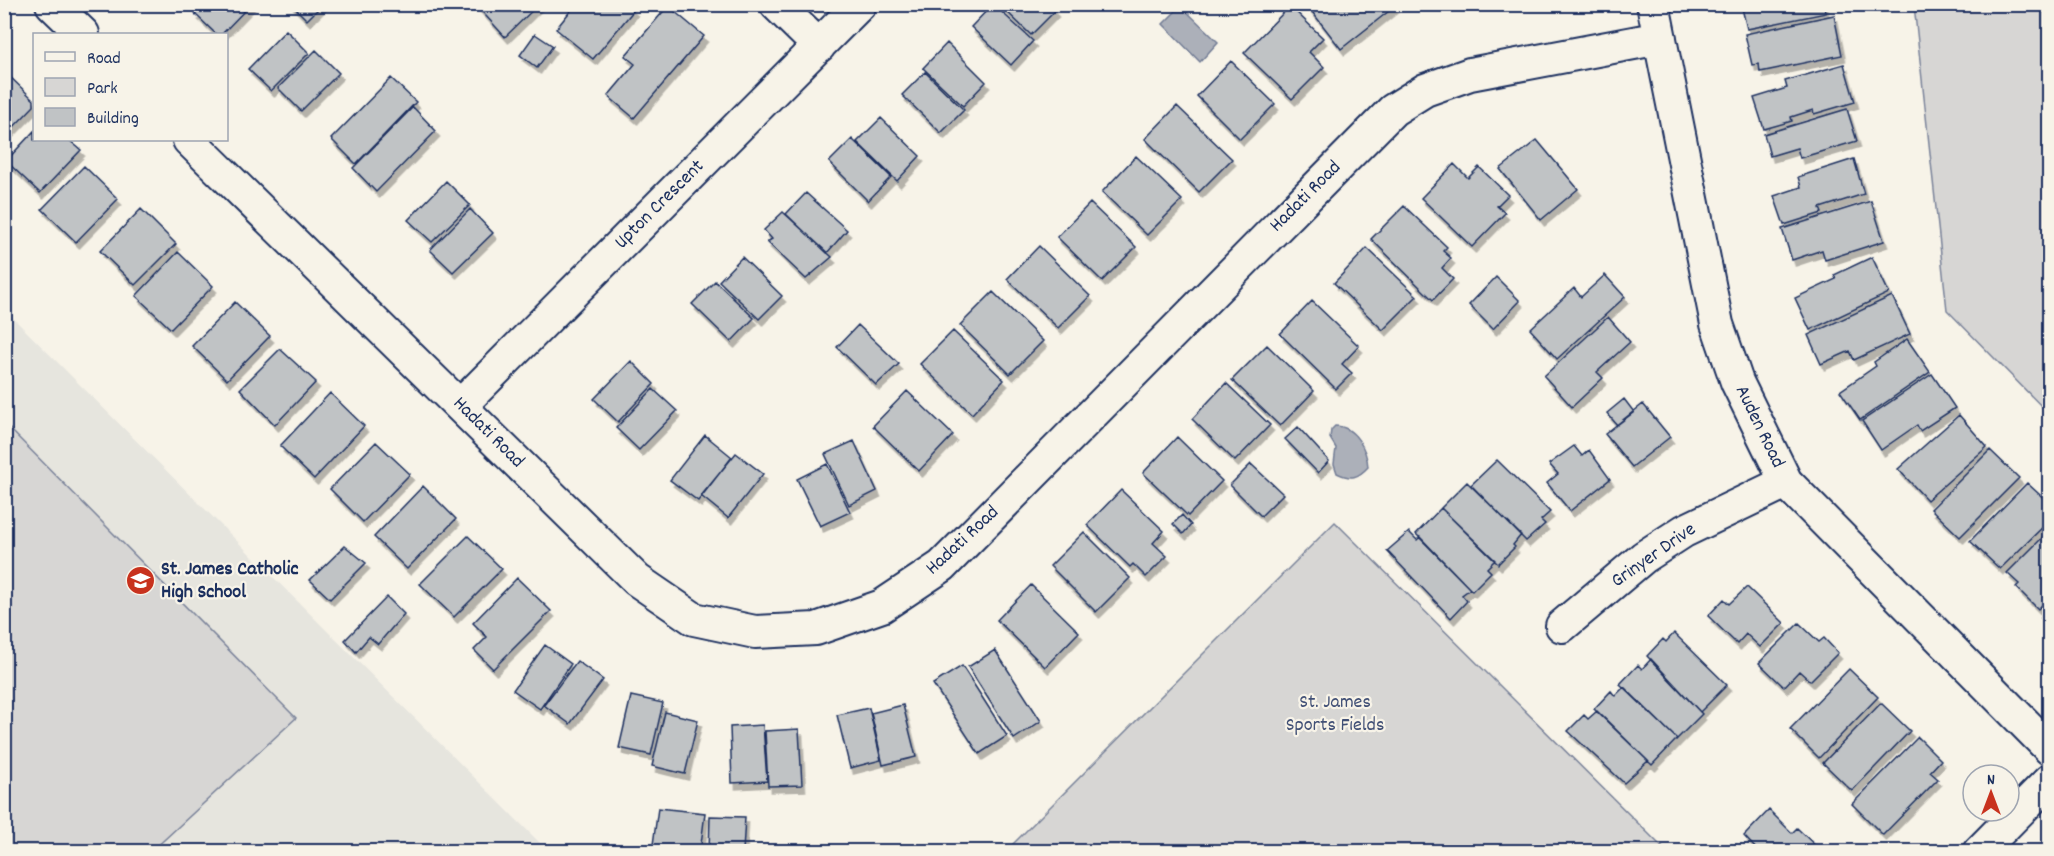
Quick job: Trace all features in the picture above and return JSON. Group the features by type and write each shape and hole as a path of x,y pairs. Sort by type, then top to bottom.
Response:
{"street":[{"path":"52,4 82,33"},
{"path":"776,4 819,46"},
{"name":"Upton Crescent","path":"460,406 860,4"},
{"name":"Auden Road","path":"1653,4 1718,324 1737,382 1786,482 2049,749"},
{"name":"Hadati Road","path":"190,141 637,580 694,619 755,632 816,629 882,606 942,566 1393,110 1425,90 1470,74 1660,38"},
{"name":"Grinyer Drive","path":"1562,626 1644,557 1684,531 1786,482"},
{"path":"1979,852 2049,780"}],"shaded area":[{"path":"1181,6 1218,42 1200,62 1163,24"},
{"name":"St. James Catholic High School","path":"5,310 548,851 5,851"},
{"path":"1335,426 1354,434 1365,453 1368,467 1357,476 1346,477 1337,473 1334,464 1336,448 1330,438 1331,430"}],"green space":[{"path":"1914,5 2049,5 2049,414 1947,310"},
{"path":"5,424 296,718 152,851 5,851"},
{"name":"St. James Sports Fields","path":"1335,522 1666,851 1006,851"}],"building":[{"path":"205,4 251,4 223,33 215,33 195,14"},
{"path":"291,4 323,4 307,20"},
{"path":"475,4 539,4 505,37"},
{"path":"576,4 627,4 634,10 593,59 556,29"},
{"path":"993,4 1033,41 1011,65 971,27"},
{"path":"999,4 1048,4 1055,11 1031,35"},
{"path":"1306,4 1391,4 1394,7 1341,49"},
{"path":"1741,4 1824,4 1826,13 1747,29"},
{"path":"668,6 704,36 634,118 608,96 635,64 625,56"},
{"path":"1290,6 1323,38 1309,52 1324,67 1292,99 1244,53"},
{"path":"1834,15 1842,55 1760,72 1759,64 1752,65 1745,34"},
{"path":"286,30 309,53 271,91 248,69"},
{"path":"535,34 553,46 537,68 520,55"},
{"path":"947,43 986,82 963,106 923,68"},
{"path":"316,50 339,73 301,111 278,88"},
{"path":"1231,61 1275,104 1240,139 1197,96"},
{"path":"1844,64 1855,102 1814,114 1813,110 1791,117 1792,121 1764,129 1754,98 1787,88 1785,81"},
{"path":"4,71 33,99 33,107 4,137"},
{"path":"925,72 964,110 941,133 902,95"},
{"path":"391,78 416,102 356,164 331,139"},
{"path":"1177,106 1232,159 1199,192 1145,139"},
{"path":"413,107 436,131 376,192 353,168"},
{"path":"1847,109 1857,141 1800,158 1797,148 1770,156 1764,134"},
{"path":"881,118 920,156 897,181 857,142"},
{"path":"33,132 33,141 70,141 81,150 40,193 6,161"},
{"path":"852,139 891,177 868,201 829,162"},
{"path":"1537,140 1578,189 1541,220 1500,169"},
{"path":"1136,156 1182,200 1147,235 1102,192"},
{"path":"1854,159 1864,194 1820,208 1822,213 1784,225 1774,196 1801,187 1798,177"},
{"path":"1454,164 1468,178 1479,167 1508,195 1497,206 1505,213 1472,247 1421,198"},
{"path":"84,166 118,199 76,242 42,209"},
{"path":"446,181 470,205 432,242 408,220"},
{"path":"806,193 847,230 827,253 786,214"},
{"path":"1871,201 1884,241 1825,260 1822,250 1792,260 1782,229"},
{"path":"1090,203 1136,247 1102,281 1057,237"},
{"path":"1404,206 1447,247 1443,251 1451,258 1442,268 1453,279 1433,300 1371,239"},
{"path":"141,209 176,244 135,285 100,251"},
{"path":"470,209 493,233 453,272 430,250"},
{"path":"783,212 832,257 806,279 767,242 772,239 764,230"},
{"path":"1039,246 1090,296 1058,328 1007,279"},
{"path":"1367,248 1417,296 1383,330 1334,283"},
{"path":"178,252 213,286 171,329 136,296"},
{"path":"742,257 782,296 759,319 719,281"},
{"path":"1872,257 1889,293 1810,330 1795,298 1836,279 1834,275"},
{"path":"1605,275 1625,297 1557,359 1530,329 1574,288 1581,297"},
{"path":"1496,277 1520,301 1493,329 1469,305"},
{"path":"715,281 754,318 731,342 692,304"},
{"path":"993,292 1043,341 1010,374 960,325"},
{"path":"1892,296 1910,334 1854,360 1850,351 1821,364 1808,335"},
{"path":"1312,301 1359,346 1342,364 1352,373 1336,389 1280,334"},
{"path":"235,302 270,336 227,380 192,346"},
{"path":"1608,317 1630,342 1597,372 1603,378 1572,407 1544,376"},
{"path":"858,325 899,364 876,385 837,347"},
{"path":"953,331 1004,380 972,414 920,364"},
{"path":"1907,339 1930,372 1860,420 1840,391 1876,366 1874,362"},
{"path":"1267,345 1314,391 1280,426 1232,380"},
{"path":"280,349 316,382 275,425 240,389"},
{"path":"631,361 654,384 618,422 594,399"},
{"path":"1932,374 1955,408 1920,431 1917,425 1881,450 1862,421"},
{"path":"1226,383 1270,425 1235,461 1192,419"},
{"path":"653,389 677,411 639,450 616,428"},
{"path":"907,391 953,435 919,471 873,426"},
{"path":"330,393 364,426 314,479 280,446"},
{"path":"1624,399 1634,412 1617,425 1607,413"},
{"path":"1643,404 1670,437 1632,467 1605,434"},
{"path":"1959,415 1987,447 1927,500 1898,469"},
{"path":"1298,427 1329,461 1318,473 1285,439"},
{"path":"705,435 732,457 698,501 670,480"},
{"path":"1177,437 1222,481 1188,516 1143,473"},
{"path":"854,441 877,491 849,505 825,454"},
{"path":"376,442 410,474 363,522 330,489"},
{"path":"1574,446 1582,456 1589,450 1610,479 1570,511 1547,483 1558,474 1549,464"},
{"path":"1990,450 2019,478 1960,537 1931,509"},
{"path":"736,453 763,474 728,518 701,496"},
{"path":"1497,460 1550,512 1541,520 1545,524 1526,541 1471,485"},
{"path":"827,464 850,512 820,526 797,479"},
{"path":"1251,464 1283,494 1261,516 1230,485"},
{"path":"1467,482 1521,535 1513,545 1515,547 1498,564 1441,508"},
{"path":"2027,483 2050,504 2050,520 2000,569 1970,541"},
{"path":"423,486 456,519 407,569 374,537"},
{"path":"1121,490 1164,531 1153,543 1167,556 1146,577 1133,564 1130,567 1087,525"},
{"path":"1441,508 1495,560 1487,568 1491,572 1472,591 1416,534"},
{"path":"1182,515 1191,525 1183,534 1173,524"},
{"path":"2050,530 2050,597 2038,609 2016,587 2019,584 2007,573"},
{"path":"1084,532 1130,578 1096,612 1050,566"},
{"path":"1409,532 1417,540 1420,537 1470,589 1462,595 1467,601 1451,618 1387,551"},
{"path":"468,536 502,569 454,617 420,584"},
{"path":"345,546 366,563 330,599 310,580"},
{"path":"517,578 551,611 493,669 474,650 487,637 473,623"},
{"path":"1031,585 1079,632 1045,667 997,620"},
{"path":"1747,587 1784,623 1760,647 1746,634 1737,644 1708,616 1724,599 1729,604"},
{"path":"387,597 404,614 378,644 369,637 356,652 345,640"},
{"path":"2050,610 2050,626 2041,618"},
{"path":"1799,623 1819,642 1824,638 1838,653 1810,681 1799,671 1784,687 1759,663"},
{"path":"1674,633 1727,685 1700,712 1647,656 1663,639 1666,642"},
{"path":"545,645 571,664 540,709 513,690"},
{"path":"995,650 1041,721 1014,739 968,667"},
{"path":"1651,659 1702,714 1677,739 1620,684 1638,665 1642,669"},
{"path":"577,661 603,680 570,724 544,705"},
{"path":"962,666 1007,736 979,754 933,684"},
{"path":"1849,669 1878,697 1819,758 1790,729"},
{"path":"1624,687 1677,739 1652,765 1594,709 1611,691 1615,696"},
{"path":"631,696 663,703 651,755 619,748"},
{"path":"1881,703 1910,731 1852,791 1823,763"},
{"path":"903,705 916,757 883,765 871,713"},
{"path":"869,708 881,760 850,768 837,715"},
{"path":"1597,711 1648,761 1624,783 1568,731 1584,715 1588,719"},
{"path":"665,712 698,720 685,774 652,766"},
{"path":"763,725 767,781 732,783 730,727"},
{"path":"799,729 802,785 768,786 765,731"},
{"path":"1918,737 1941,760 1930,772 1938,779 1883,835 1852,804"},
{"path":"658,808 705,813 700,852 652,852"},
{"path":"1769,810 1792,833 1797,828 1822,852 1759,852 1744,836"},
{"path":"710,816 745,817 743,852 709,852"}],"place":[{"name":"St. James Catholic High School","path":"140,581"}]}
